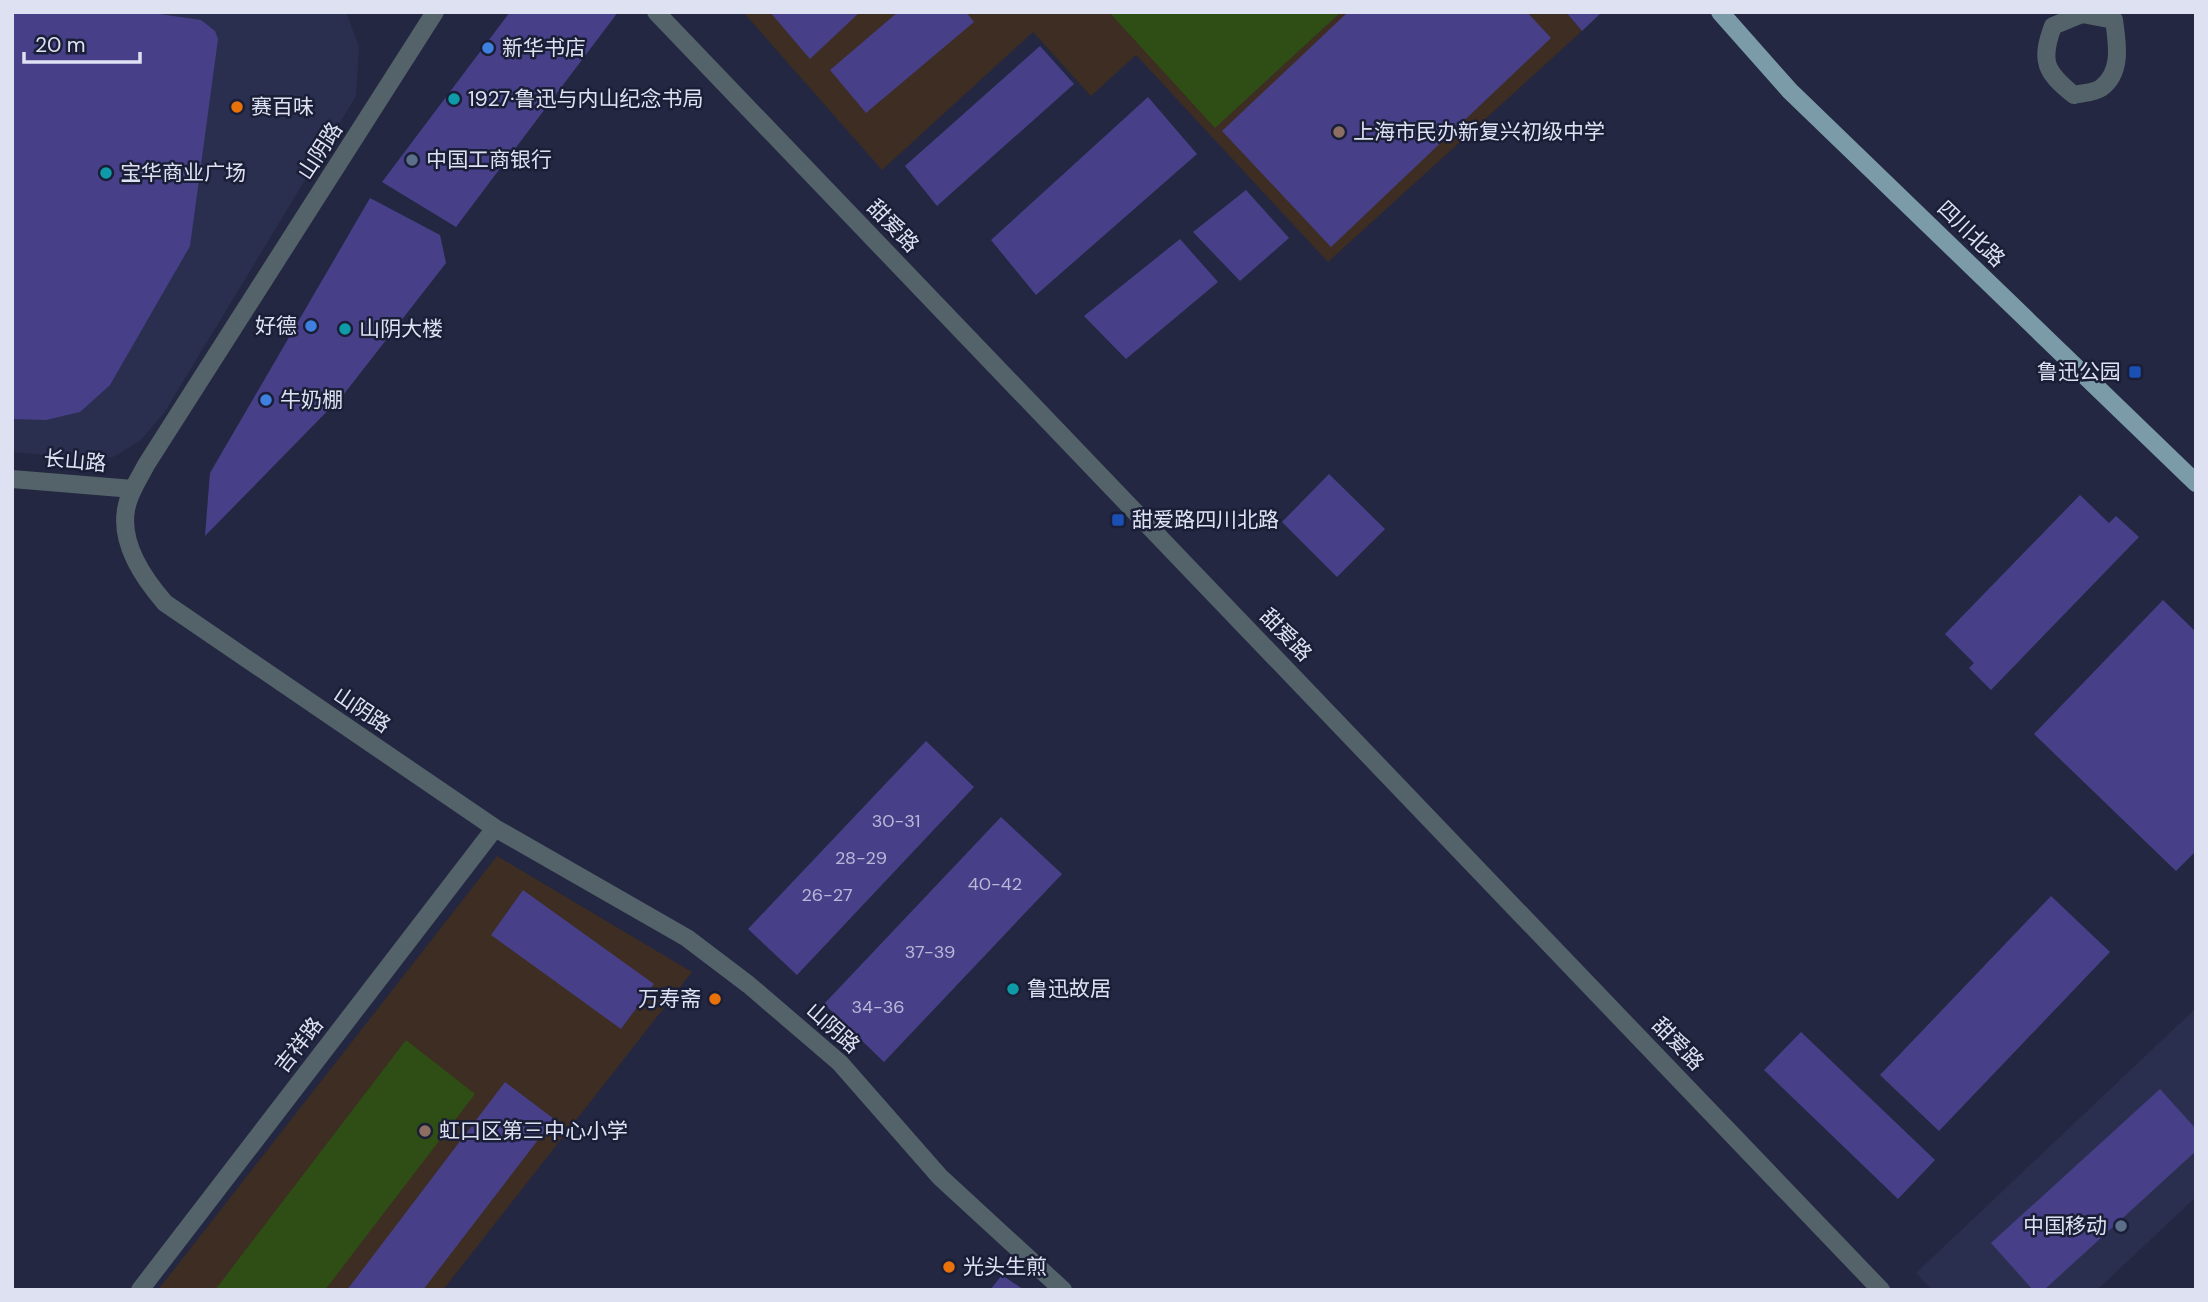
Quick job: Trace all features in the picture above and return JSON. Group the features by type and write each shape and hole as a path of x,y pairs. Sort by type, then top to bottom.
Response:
{"main road":[{"name":"四川北路","path":"1720,12 1790,92 2196,484"}],"street":[{"name":"山阴路","path":"435,12 133,489 125,511 127,535 145,580 165,603 495,828 667,926 749,985 840,1063 940,1177 1063,1290"},
{"name":"甜爱路","path":"656,12 1881,1290"},
{"path":"2082,14 2118,16 2115,70 2100,89 2074,95 2052,78 2044,51 2053,26 2082,14"},
{"name":"长山路","path":"12,479 133,489"},
{"name":"吉祥路","path":"140,1290 495,828"}],"shaded area":[{"name":"宝华商业广场","path":"12,12 346,12 359,47 356,96 164,413 140,441 113,457 87,459 12,452"},
{"name":"上海市民办新复兴初级中学","path":"743,12 1566,12 1582,31 1328,262 1136,55 1091,96 1033,32 882,170"},
{"name":"虹口区第三中心小学","path":"497,856 692,972 443,1290 158,1290"},
{"path":"2196,1008 2196,1197 2097,1290 1932,1290 1916,1273"}],"green space":[{"path":"1109,12 1341,12 1215,128"},
{"path":"406,1040 475,1094 325,1290 215,1290"}],"building":[{"name":"宝华商业广场","path":"12,12 145,12 201,20 215,31 218,39 190,246 110,385 80,412 46,420 12,419"},
{"path":"510,12 618,12 456,227 382,182"},
{"path":"770,12 860,12 810,59"},
{"path":"898,12 966,12 974,22 866,113 830,70"},
{"path":"1348,12 1527,12 1551,38 1331,247 1222,131"},
{"path":"1566,12 1602,12 1582,31"},
{"path":"1040,46 1074,84 937,206 905,166"},
{"path":"1148,97 1197,154 1036,295 991,240"},
{"path":"1246,190 1289,238 1240,281 1193,232"},
{"name":"山阴大楼","path":"370,198 440,235 446,263 344,394 205,536 210,473"},
{"path":"1180,239 1218,282 1126,359 1084,316"},
{"path":"1329,474 1385,529 1337,577 1282,522"},
{"path":"2080,495 2109,523 2116,516 2139,537 1991,690 1969,668 1974,663 1945,634"},
{"path":"2163,600 2196,632 2196,851 2176,871 2034,734"},
{"path":"926,741 974,787 797,975 748,929"},
{"path":"1001,817 1062,874 884,1062 824,1004"},
{"path":"523,890 654,984 621,1029 491,935"},
{"path":"2051,896 2110,952 1939,1131 1880,1075"},
{"path":"1801,1032 1935,1160 1898,1199 1764,1070"},
{"path":"505,1082 554,1119 423,1290 347,1290"},
{"path":"2160,1089 2196,1129 2196,1151 2044,1290 2033,1290 1991,1243"},
{"path":"1002,1275 1024,1290 990,1290"}],"place":[{"name":"新华书店","path":"488,48"},
{"name":"1927·鲁迅与内山纪念书局","path":"454,99"},
{"name":"赛百味","path":"237,107"},
{"name":"上海市民办新复兴初级中学","path":"1339,132"},
{"name":"中国工商银行","path":"412,160"},
{"name":"宝华商业广场","path":"106,173"},
{"name":"好德","path":"311,326"},
{"name":"山阴大楼","path":"345,329"},
{"name":"鲁迅公园","path":"2135,372"},
{"name":"牛奶棚","path":"266,400"},
{"name":"甜爱路四川北路","path":"1118,520"},
{"name":"鲁迅故居","path":"1013,989"},
{"name":"万寿斋","path":"715,999"},
{"name":"虹口区第三中心小学","path":"425,1131"},
{"name":"中国移动","path":"2121,1226"},
{"name":"光头生煎","path":"949,1267"}]}
